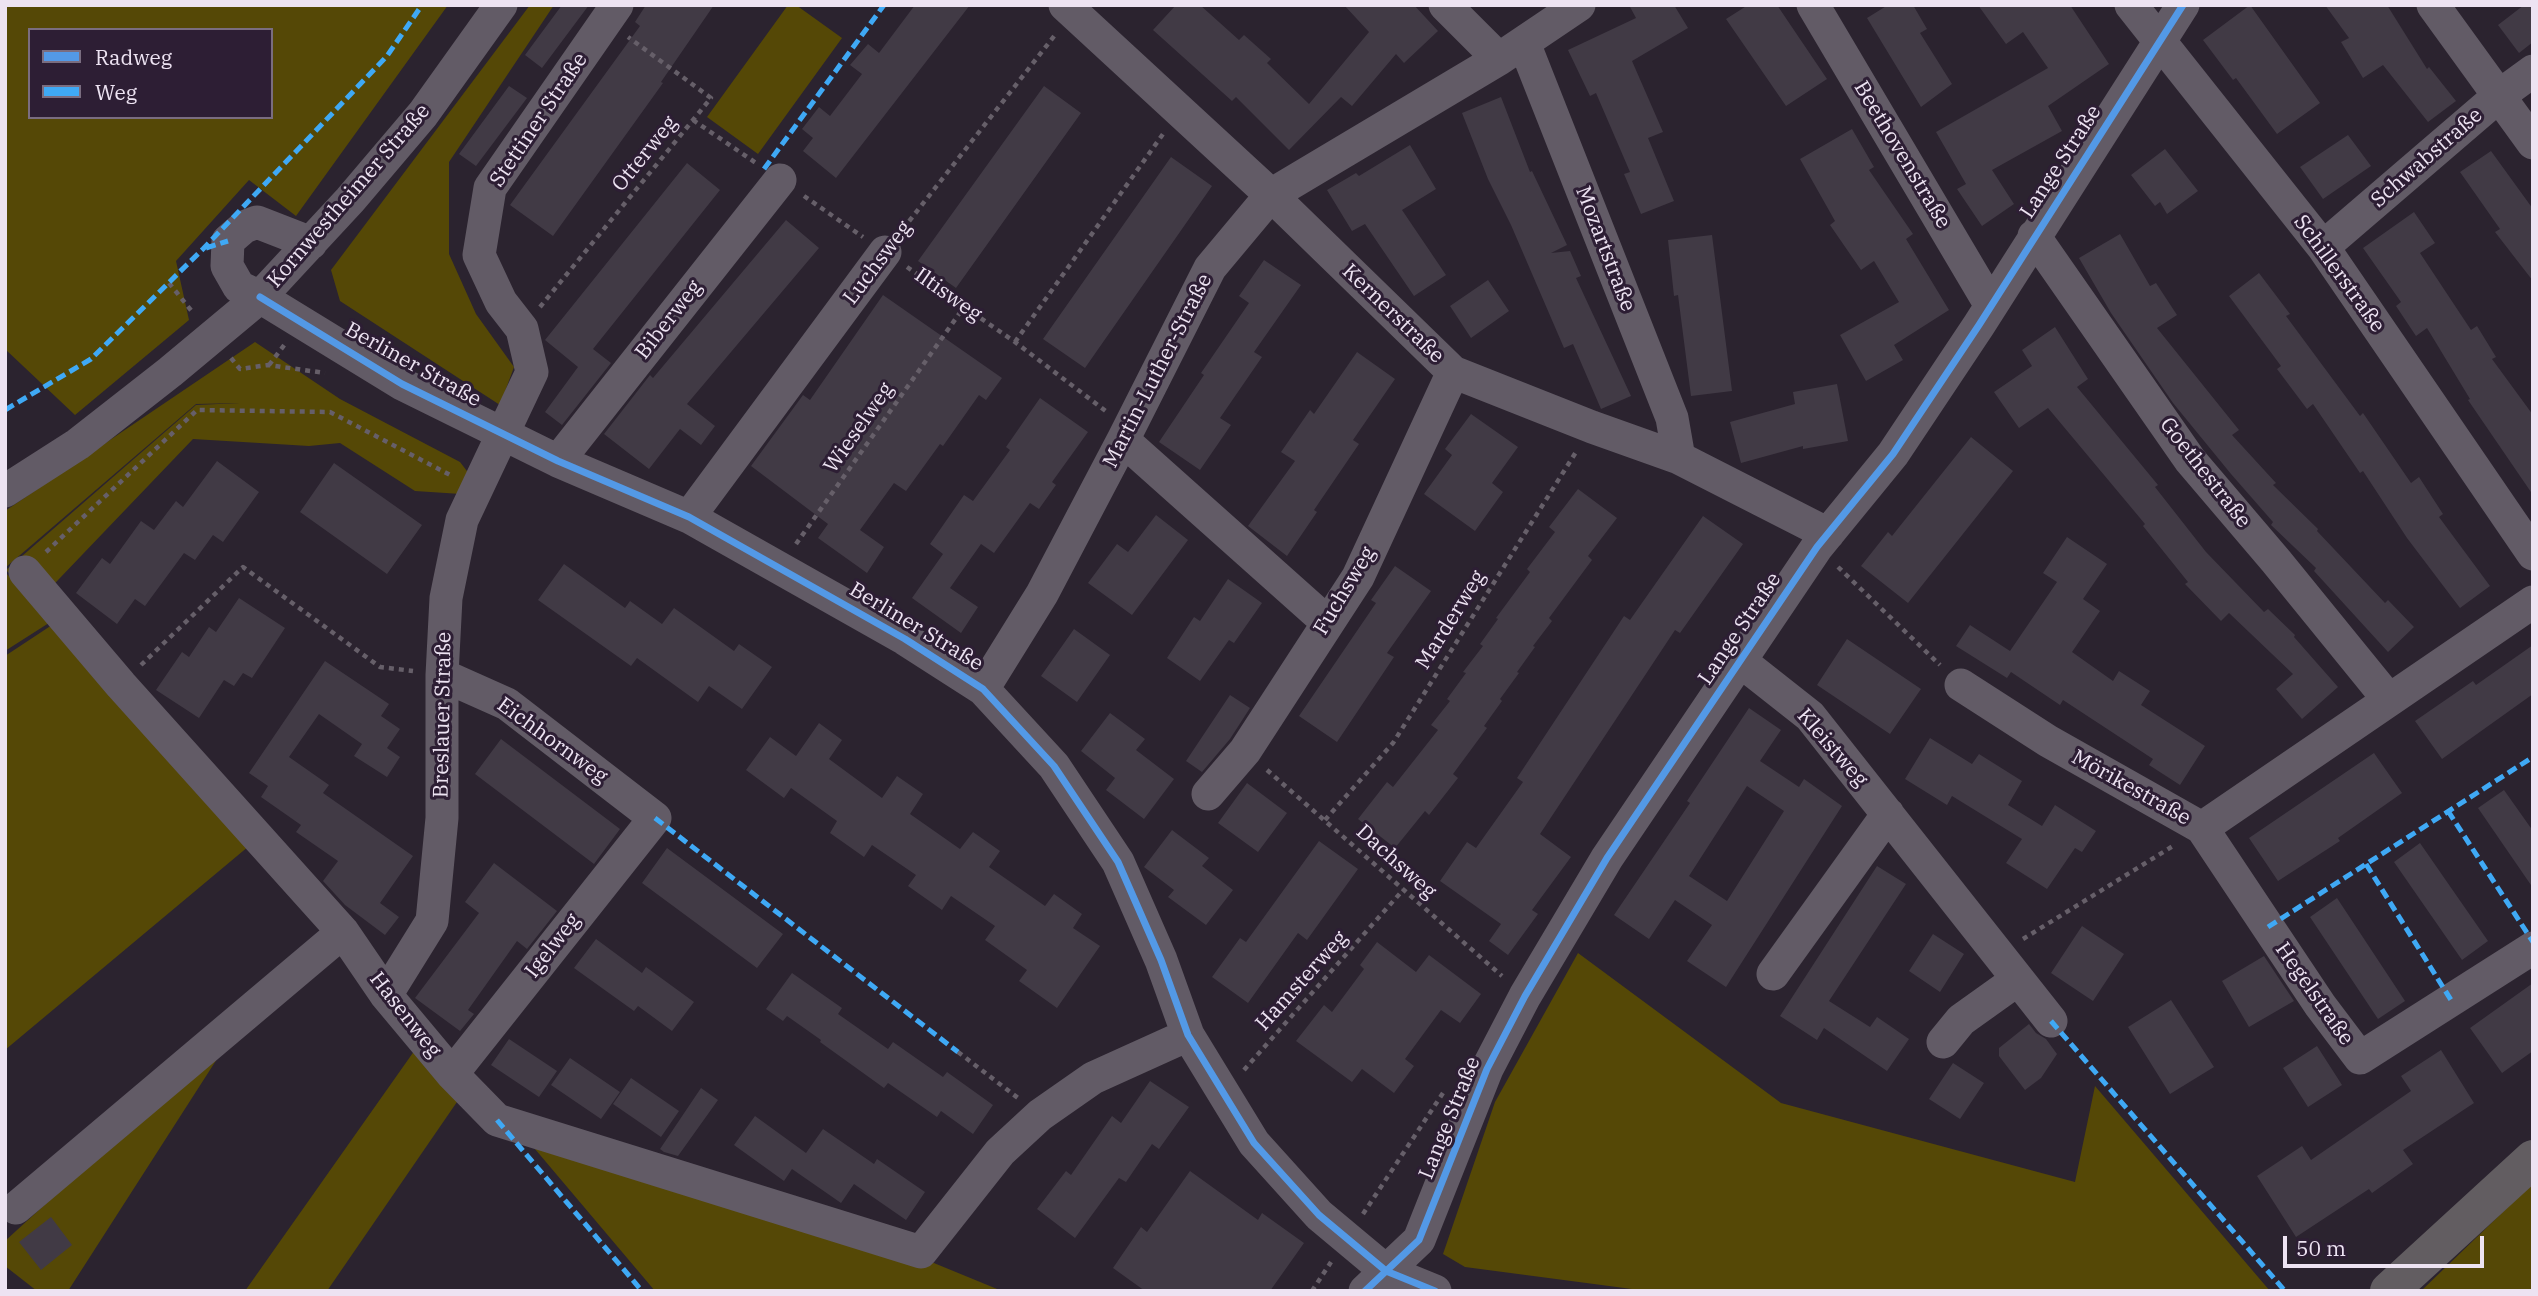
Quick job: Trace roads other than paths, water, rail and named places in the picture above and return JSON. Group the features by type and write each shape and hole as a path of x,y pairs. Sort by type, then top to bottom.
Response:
{"main road":[{"path":"2389,1291 2533,1158"}],"street":[{"name":"Kornwestheimer Straße","path":"5,491 78,444 260,297 311,243 423,114 501,5"},
{"path":"1446,5 1512,51"},
{"name":"Martin-Luther-Straße","path":"984,689 1042,594 1210,268 1271,195 1512,51 1579,5"},
{"name":"Beethovenstraße","path":"1813,5 1990,304"},
{"name":"Schillerstraße","path":"2132,5 2323,247 2533,554"},
{"name":"Lange Straße","path":"1376,1281 1419,1240 1487,1069 1525,996 1607,858 1739,660 1823,541 1893,454 1979,325 2183,5"},
{"path":"2433,5 2533,143"},
{"name":"Kernerstraße","path":"1069,9 1271,195 1453,372 1678,458 1823,541"},
{"name":"Stettiner Straße","path":"504,434 532,372 522,329 501,302 479,255 490,188 612,13"},
{"name":"Mozartstraße","path":"1512,51 1672,418 1678,458"},
{"name":"Schwabstraße","path":"2323,247 2500,95 2533,71"},
{"name":"Biberweg","path":"558,461 780,180"},
{"name":"Berliner Straße","path":"311,243 257,222 244,227 228,241 228,266 239,287 260,297 402,384 558,461 689,517 905,639 984,689 1054,766 1118,862 1161,960 1188,1035 1254,1143 1319,1215 1347,1239 1376,1281 1435,1291"},
{"name":"Goethestraße","path":"2034,236 2190,460 2389,700"},
{"name":"Luchsweg","path":"689,517 886,252"},
{"name":"Fuchsweg","path":"1208,794 1245,751 1358,577 1453,372"},
{"name":"Breslauer Straße","path":"386,995 432,921 442,818 442,675 446,598 462,520 504,434"},
{"path":"1126,434 1327,622"},
{"name":"Hasenweg","path":"25,572 121,684 343,932 386,995 452,1074 497,1120 921,1252 1000,1152 1040,1115 1093,1078 1188,1035"},
{"name":"Mörikestraße","path":"1961,685 2048,741 2202,828 2533,602"},
{"name":"Kleistweg","path":"1739,660 1810,716 2051,1021"},
{"name":"Eichhornweg","path":"442,675 507,704 655,818"},
{"path":"1773,974 1888,814"},
{"name":"Igelweg","path":"452,1074 655,818"},
{"name":"Hegelstraße","path":"2202,828 2320,1005 2360,1058 2533,948"},
{"path":"16,1209 343,932"},
{"path":"1943,1042 2008,967"}]}
